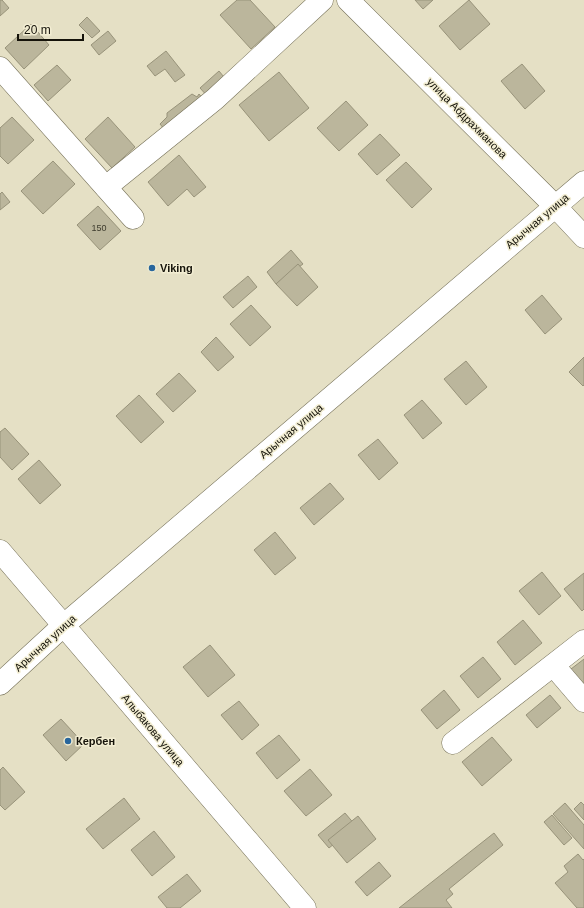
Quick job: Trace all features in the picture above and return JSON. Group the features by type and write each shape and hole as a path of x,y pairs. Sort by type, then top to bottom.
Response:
{"street":[{"path":"106,187 216,100 322,0"},
{"name":"улица Абдрахманова","path":"348,0 555,206 584,237"},
{"path":"0,68 133,218"},
{"name":"Арычная улица","path":"0,684 64,625 584,182"},
{"name":"Алыбакова улица","path":"0,551 305,908"},
{"path":"453,743 554,666 584,641"},
{"path":"554,666 584,701"}],"building":[{"path":"0,0 2,0 9,8 0,16"},
{"path":"237,0 250,0 275,27 251,49 220,15"},
{"path":"415,0 433,0 423,9"},
{"path":"469,0 490,24 460,50 439,26"},
{"path":"87,17 100,31 92,38 79,25"},
{"path":"31,24 49,45 24,69 5,48"},
{"path":"108,31 116,41 99,55 91,45"},
{"path":"166,51 185,75 175,82 165,69 155,76 147,66"},
{"path":"522,64 545,91 525,109 501,81"},
{"path":"57,65 71,80 48,101 34,85"},
{"path":"219,71 228,82 209,98 200,88"},
{"path":"279,72 309,108 269,141 239,105"},
{"path":"192,94 197,97 199,94 206,102 168,134 160,124 167,117 167,113"},
{"path":"346,101 368,125 339,151 317,128"},
{"path":"12,117 34,140 8,164 0,156 0,128"},
{"path":"108,117 135,147 112,168 85,139"},
{"path":"380,134 400,155 377,175 358,154"},
{"path":"179,155 206,187 194,197 187,189 168,206 148,182"},
{"path":"53,161 75,184 43,214 21,191"},
{"path":"406,162 432,189 412,208 386,180"},
{"path":"2,192 10,202 0,210 0,194"},
{"path":"98,206 121,231 100,250 77,225"},
{"path":"291,250 303,264 276,284 267,272"},
{"path":"298,264 318,287 297,306 276,284"},
{"path":"248,276 257,287 233,308 223,297"},
{"path":"542,295 562,319 545,334 525,310"},
{"path":"251,305 271,327 250,346 230,324"},
{"path":"216,337 234,357 218,371 201,352"},
{"path":"584,357 584,385 583,386 569,372"},
{"path":"466,361 487,387 466,405 444,379"},
{"path":"179,373 196,391 173,412 156,394"},
{"path":"139,395 164,422 141,443 116,416"},
{"path":"422,400 442,423 423,439 404,415"},
{"path":"5,428 29,454 12,470 0,457 0,432"},
{"path":"378,439 398,463 379,480 358,455"},
{"path":"39,460 61,485 40,504 18,479"},
{"path":"330,483 344,499 314,525 300,508"},
{"path":"275,532 296,558 275,575 254,550"},
{"path":"542,572 561,596 539,615 519,591"},
{"path":"584,573 584,609 582,611 564,589"},
{"path":"523,620 542,643 515,665 497,642"},
{"path":"210,645 235,675 208,697 183,667"},
{"path":"483,657 501,679 478,698 460,676"},
{"path":"584,659 584,685 571,669"},
{"path":"444,690 460,710 437,729 421,710"},
{"path":"550,695 561,708 537,728 526,715"},
{"path":"239,701 259,725 242,740 221,715"},
{"path":"61,719 84,744 66,761 43,735"},
{"path":"279,735 300,760 277,779 256,753"},
{"path":"492,737 512,760 482,786 462,762"},
{"path":"3,767 25,792 5,810 0,805 0,770"},
{"path":"310,769 332,795 306,816 284,791"},
{"path":"124,798 140,819 103,849 86,829"},
{"path":"581,802 584,805 584,820 574,809"},
{"path":"565,803 584,825 584,849 553,814"},
{"path":"345,813 356,826 329,848 318,835"},
{"path":"552,815 572,838 564,845 544,822"},
{"path":"358,816 376,839 347,863 328,840"},
{"path":"154,831 175,857 152,876 131,850"},
{"path":"494,833 503,845 449,889 453,894 446,900 452,908 399,908"},
{"path":"578,854 583,860 584,859 584,908 577,908 555,883 568,872 564,866"},
{"path":"379,862 391,876 367,896 355,882"},
{"path":"187,874 201,891 180,908 167,908 158,897"}],"place":[{"name":"Viking","path":"152,268"},
{"name":"Кербен","path":"68,741"}]}
